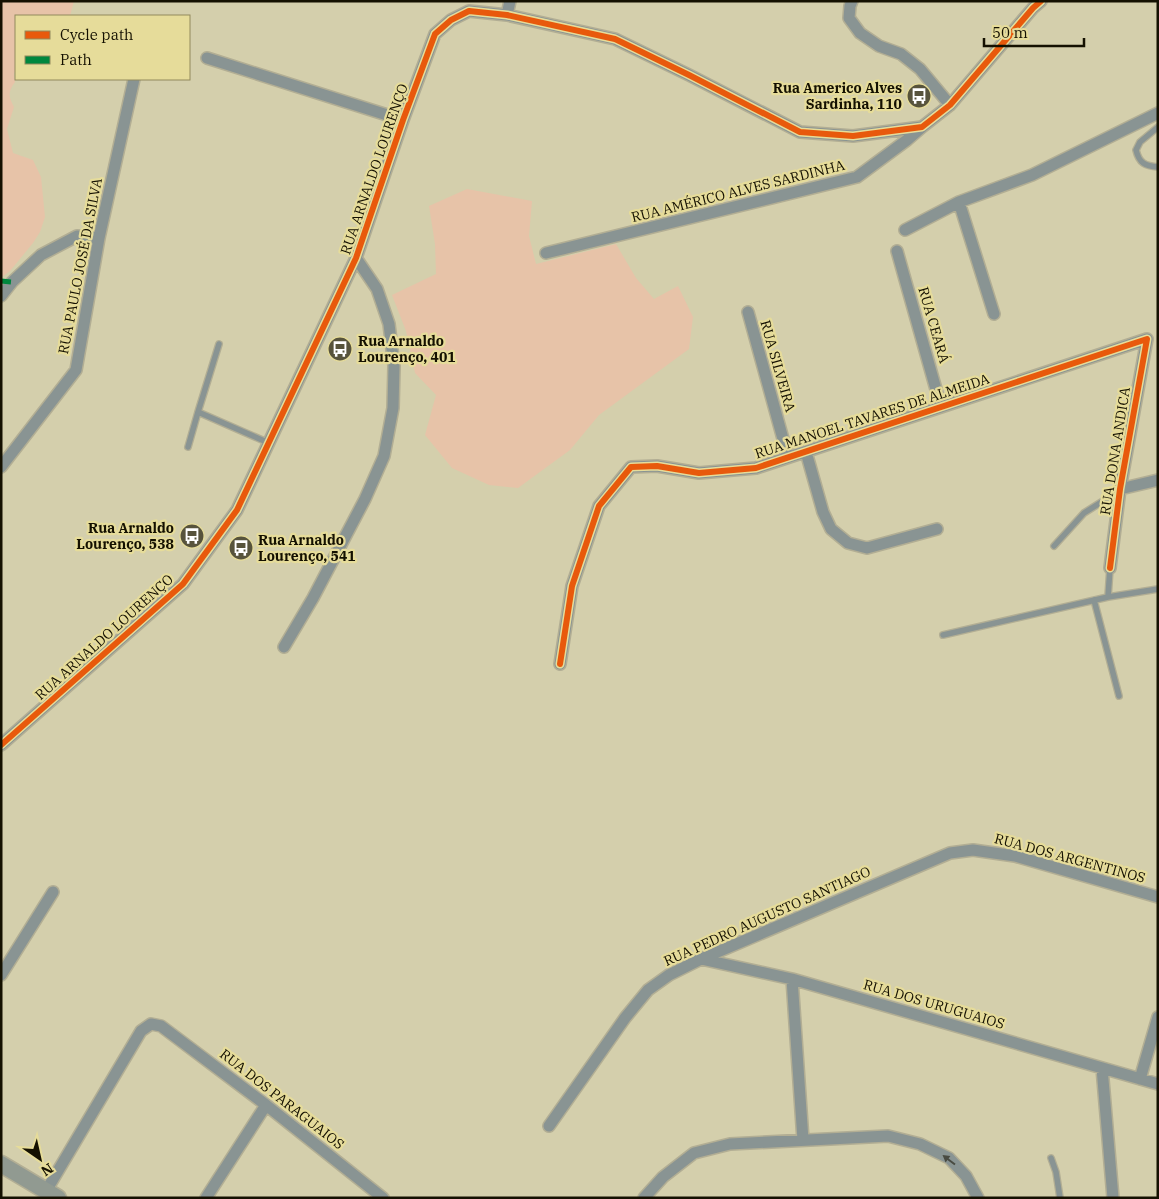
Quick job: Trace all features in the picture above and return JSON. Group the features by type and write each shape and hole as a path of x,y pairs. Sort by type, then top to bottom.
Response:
{"street":[{"path":"507,15 510,1"},
{"path":"852,1 849,18 860,33 879,46 901,54 920,69 950,105"},
{"path":"922,127 950,105 1041,1"},
{"name":"RUA ARNALDO LOURENÇO","path":"1,745 183,584 237,510 356,258 403,120 435,34 451,20 469,12 507,15 615,40 689,75 800,132 853,136 922,127"},
{"path":"208,58 403,120"},
{"name":"RUA PAULO JOSÉ DA SILVA","path":"1,467 76,370 99,238 134,80"},
{"path":"905,230 959,202 1032,175 1158,113"},
{"name":"RUA AMÉRICO ALVES SARDINHA","path":"546,253 857,177 922,127"},
{"path":"959,202 994,314"},
{"path":"1,296 12,282 41,255 77,236 99,238"},
{"name":"RUA CEARÁ","path":"897,251 941,407"},
{"path":"284,647 313,598 365,499 384,456 392,418 394,366 389,324 378,290 356,258"},
{"name":"RUA SILVEIRA","path":"748,312 788,458"},
{"name":"RUA MANOEL TAVARES DE ALMEIDA","path":"560,664 572,586 599,506 631,467 657,466 699,473 756,468 1147,339"},
{"name":"RUA DONA ANDICA","path":"1110,568 1120,490 1147,339"},
{"path":"806,452 823,512 831,529 848,543 867,548 937,529"},
{"path":"1120,490 1158,480"},
{"name":"RUA DOS ARGENTINOS","path":"974,850 1015,856 1158,897"},
{"name":"RUA PEDRO AUGUSTO SANTIAGO","path":"549,1126 625,1018 648,990 668,975 919,865 950,853 974,850"},
{"path":"1,975 53,892"},
{"name":"RUA DOS URUGUAIOS","path":"701,959 792,979 1158,1084"},
{"path":"792,979 803,1140"},
{"path":"1140,1079 1158,1017"},
{"name":"RUA DOS PARAGUAIOS","path":"52,1194 141,1031 151,1024 161,1026 266,1105 383,1198"},
{"path":"1102,1068 1112,1198"},
{"path":"206,1198 266,1105"},
{"path":"644,1198 663,1177 694,1154 730,1144 888,1136 920,1144 949,1158 966,1176 978,1198 987,1198"},
{"path":"1,1164 52,1194"}],"lane":[{"path":"1158,127 1140,142 1136,150 1138,159 1148,166 1158,167"},
{"path":"188,447 219,344"},
{"path":"198,412 269,443"},
{"path":"1054,546 1084,512 1120,490"},
{"path":"1108,597 1110,568"},
{"path":"943,634 1108,597 1158,589"},
{"path":"1094,600 1119,696"},
{"path":"1051,1158 1056,1172 1060,1198"}],"shaded area":[{"path":"1,1 74,1 70,15 15,15 15,82 10,94 14,107 7,129 13,153 33,160 41,177 45,217 40,232 33,243 1,280"},
{"path":"467,189 532,201 529,236 536,264 616,244 636,278 654,299 678,286 693,317 689,349 599,415 570,450 518,488 489,485 452,468 425,435 436,395 415,373 406,331 392,295 436,274 435,244 429,206"}],"marked path":[{"path":"1,281 12,282"}],"cycle path":[{"path":"1,745 183,584 237,510 356,258 403,120 435,34 451,20 469,11 507,15 615,39 800,132 853,136 922,127 950,105 1041,1"},
{"path":"560,664 572,586 599,506 631,467 657,466 699,473 756,468 1147,339 1120,489 1110,568"}],"place":[{"name":"Rua Americo Alves Sardinha, 110","path":"919,96"},
{"name":"Rua Arnaldo Lourenço, 401","path":"340,349"},
{"name":"Rua Arnaldo Lourenço, 538","path":"192,536"},
{"name":"Rua Arnaldo Lourenço, 541","path":"241,548"}]}
